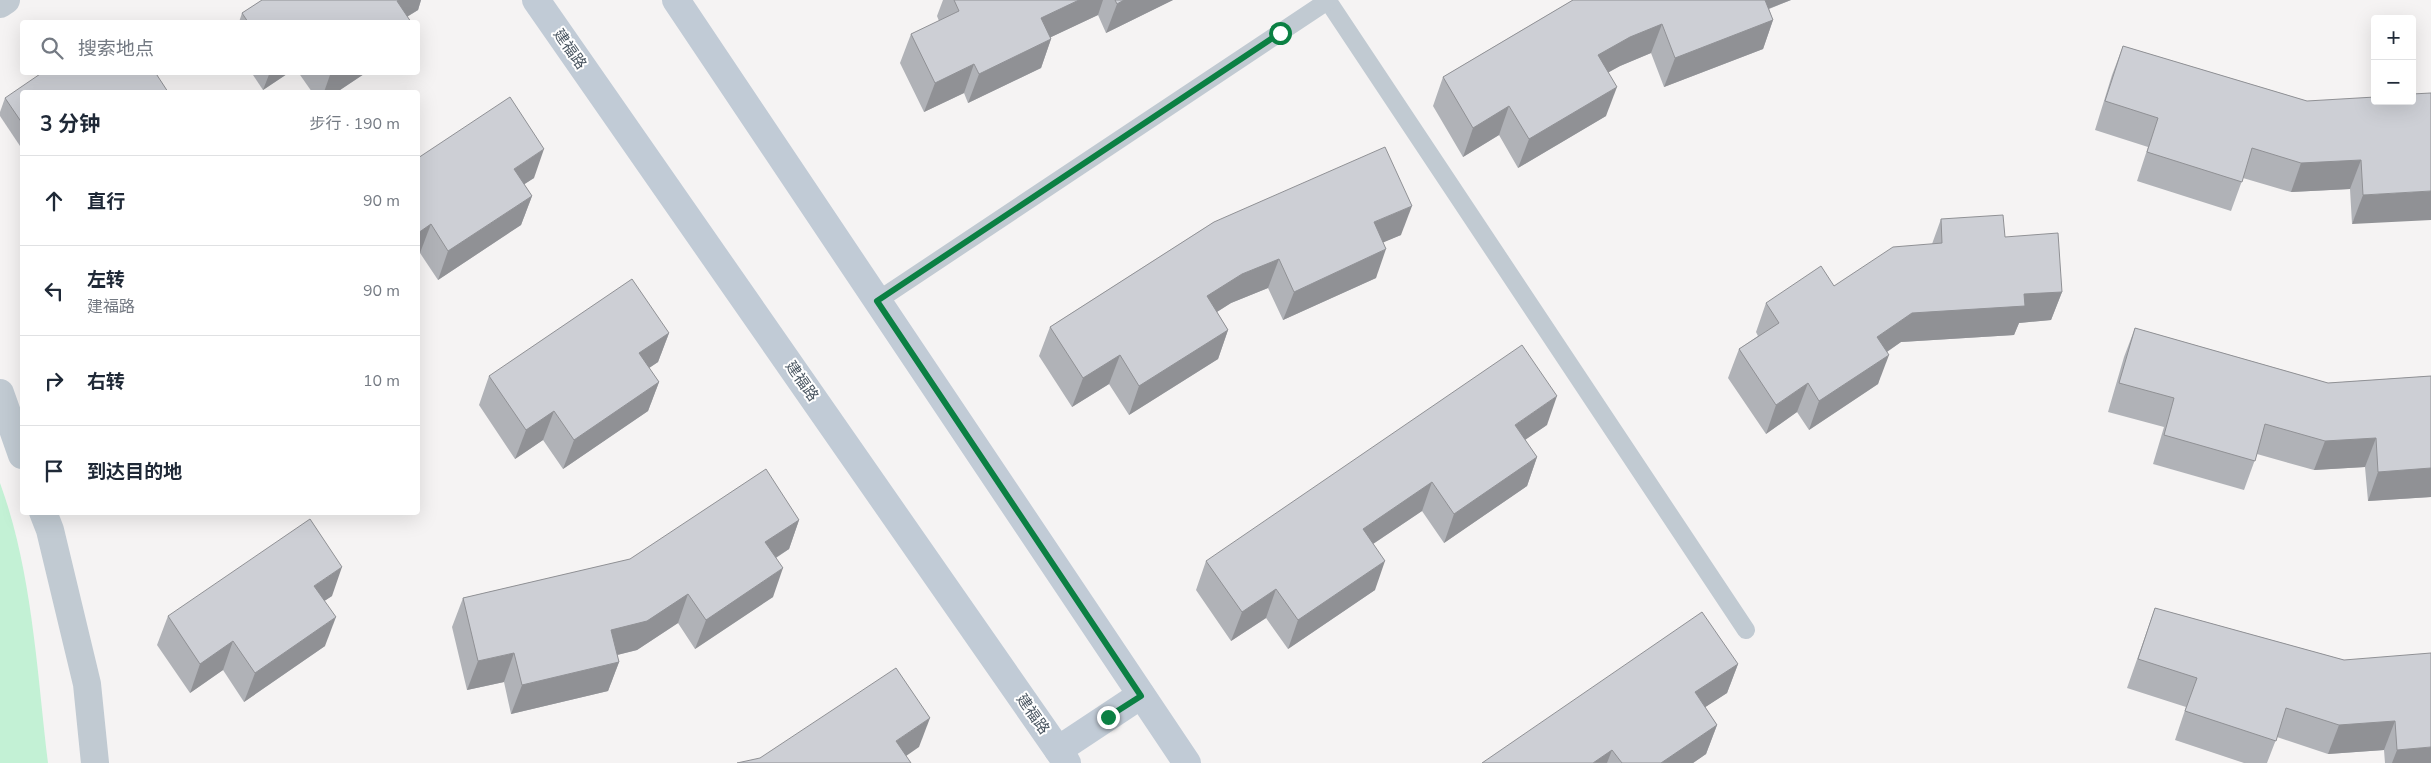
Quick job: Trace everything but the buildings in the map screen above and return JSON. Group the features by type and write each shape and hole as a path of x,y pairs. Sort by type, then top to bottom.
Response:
{"main road":[{"name":"建福路","path":"536,0 1062,756"},
{"path":"676,0 1186,763"},
{"path":"1062,756 1141,696"}],"street":[{"path":"0,4 6,0"},
{"path":"0,392 20,449"},
{"path":"45,515 87,684 95,763"}],"lane":[{"path":"877,301 1328,0 1746,630"}],"green space":[{"path":"0,483 11,516 32,621 48,763 0,763"}],"route":[{"path":"1108,717 1141,696 877,301 1280,33"}]}
